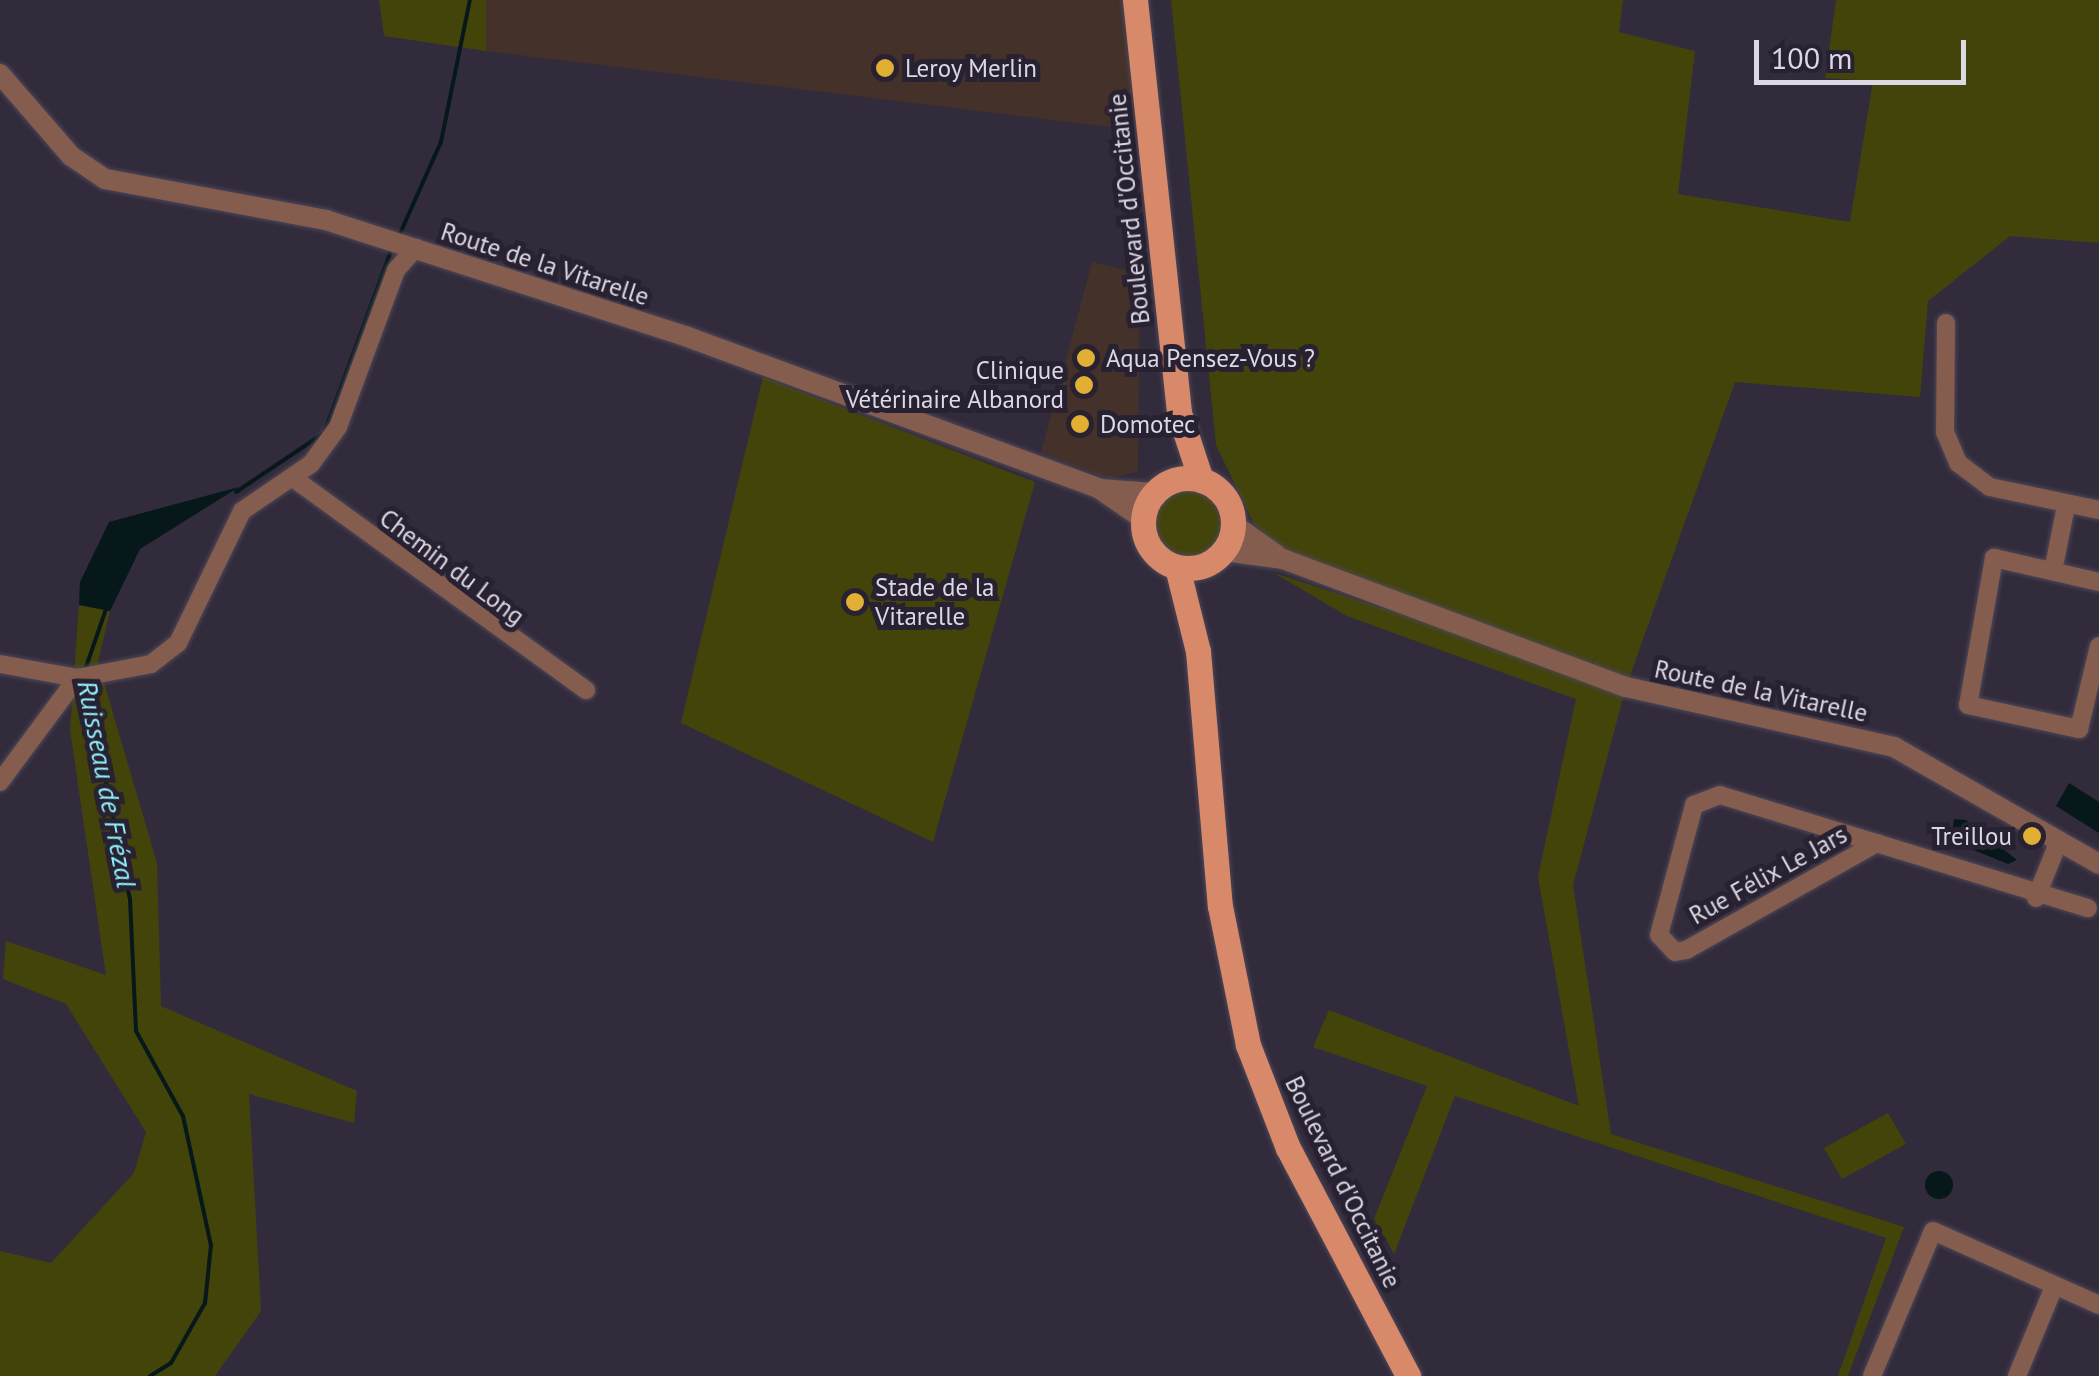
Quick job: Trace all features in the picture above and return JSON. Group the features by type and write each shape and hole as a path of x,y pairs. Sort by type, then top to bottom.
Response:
{"main road":[{"name":"Boulevard d'Occitanie","path":"1135,0 1179,412 1202,480"},
{"name":"Boulevard d'Occitanie","path":"1160,488 1179,412"},
{"path":"1202,480 1224,497 1233,524 1217,557 1177,567 1148,544 1143,519 1160,488 1202,480"},
{"name":"Boulevard d'Occitanie","path":"1198,651 1217,557"},
{"name":"Boulevard d'Occitanie","path":"1177,567 1198,651 1220,906 1248,1045 1295,1162 1408,1376"}],"street":[{"name":"Route de la Vitarelle","path":"0,74 72,156 105,179 403,244 1100,489 1143,519"},
{"path":"0,664 77,678 151,664 178,643 242,511 294,478 338,427 403,244"},
{"path":"1946,323 1945,432 1958,463 1990,487 2099,510"},
{"name":"Chemin du Long","path":"294,478 586,690"},
{"name":"Route de la Vitarelle","path":"1100,489 1160,488"},
{"path":"2053,571 2066,506"},
{"name":"Route de la Vitarelle","path":"1233,524 1283,559 1626,687 1894,747 2099,864"},
{"name":"Route de la Vitarelle","path":"1217,557 1283,559"},
{"path":"2099,582 1994,558 1968,704 2079,728 2099,646"},
{"path":"0,782 77,678"},
{"name":"Rue Félix Le Jars","path":"1877,843 1686,950 1675,952 1660,935 1700,799 1720,795 1877,843 2036,896 2088,908"},
{"path":"2036,896 2058,843"},
{"path":"1872,1376 1934,1230 2053,1289 2099,1305"},
{"path":"2018,1376 2053,1289"}],"shaded area":[{"path":"379,0 486,0 486,51 384,36"},
{"name":"Leroy Merlin","path":"486,0 1135,0 1152,132 486,51"},
{"path":"1171,0 1623,0 1619,32 1695,51 1678,194 1850,222 1873,81 1825,78 1836,0 2099,0 2099,243 2010,236 1928,301 1920,397 1735,382 1626,687 1573,885 1611,1134 1904,1227 1848,1376 1838,1376 1886,1238 1455,1096 1394,1254 1374,1219 1427,1086 1313,1047 1329,1010 1579,1106 1538,877 1576,699 1347,616 1274,573 1588,675 1596,656 1590,665 1286,553 1254,524 1216,445"},
{"path":"1092,262 1140,273 1138,471 1110,479 1041,453"},
{"name":"Stade de la Vitarelle","path":"763,377 1035,482 933,842 681,723"},
{"path":"239,487 140,549 110,611 79,605 80,582 109,522"},
{"path":"1188,490 1201,492 1212,500 1220,511 1220,537 1212,548 1201,556 1188,558 1175,556 1164,548 1156,537 1154,524 1156,511 1164,500 1175,492"},
{"path":"79,605 110,611 98,662 157,863 161,1006 357,1091 354,1123 249,1094 261,1311 215,1376 0,1376 0,1251 51,1263 134,1173 146,1132 66,1004 3,979 6,941 106,975 70,730"},
{"path":"2069,783 2099,802 2099,833 2056,806"},
{"path":"1954,819 1966,820 2017,860 2008,864 1951,841"},
{"path":"1888,1113 1906,1144 1842,1179 1824,1148"},
{"path":"1939,1171 1949,1175 1953,1185 1949,1195 1939,1199 1929,1195 1925,1185 1929,1175"}],"waterway":[{"name":"Ruisseau de Frézal","path":"398,238 441,142 470,0"},
{"name":"Ruisseau de Frézal","path":"236,492 324,433 391,251"},
{"name":"Ruisseau de Frézal","path":"85,670 106,609"},
{"name":"Ruisseau de Frézal","path":"86,685 130,899 136,1031 183,1116 211,1245 205,1303 171,1363 150,1376"}],"place":[{"name":"Leroy Merlin","path":"885,68"},
{"name":"Aqua Pensez-Vous ?","path":"1086,358"},
{"name":"Clinique Vétérinaire Albanord","path":"1084,385"},
{"name":"Domotec","path":"1080,424"},
{"name":"Stade de la Vitarelle","path":"855,602"},
{"name":"Treillou","path":"2032,836"}]}
